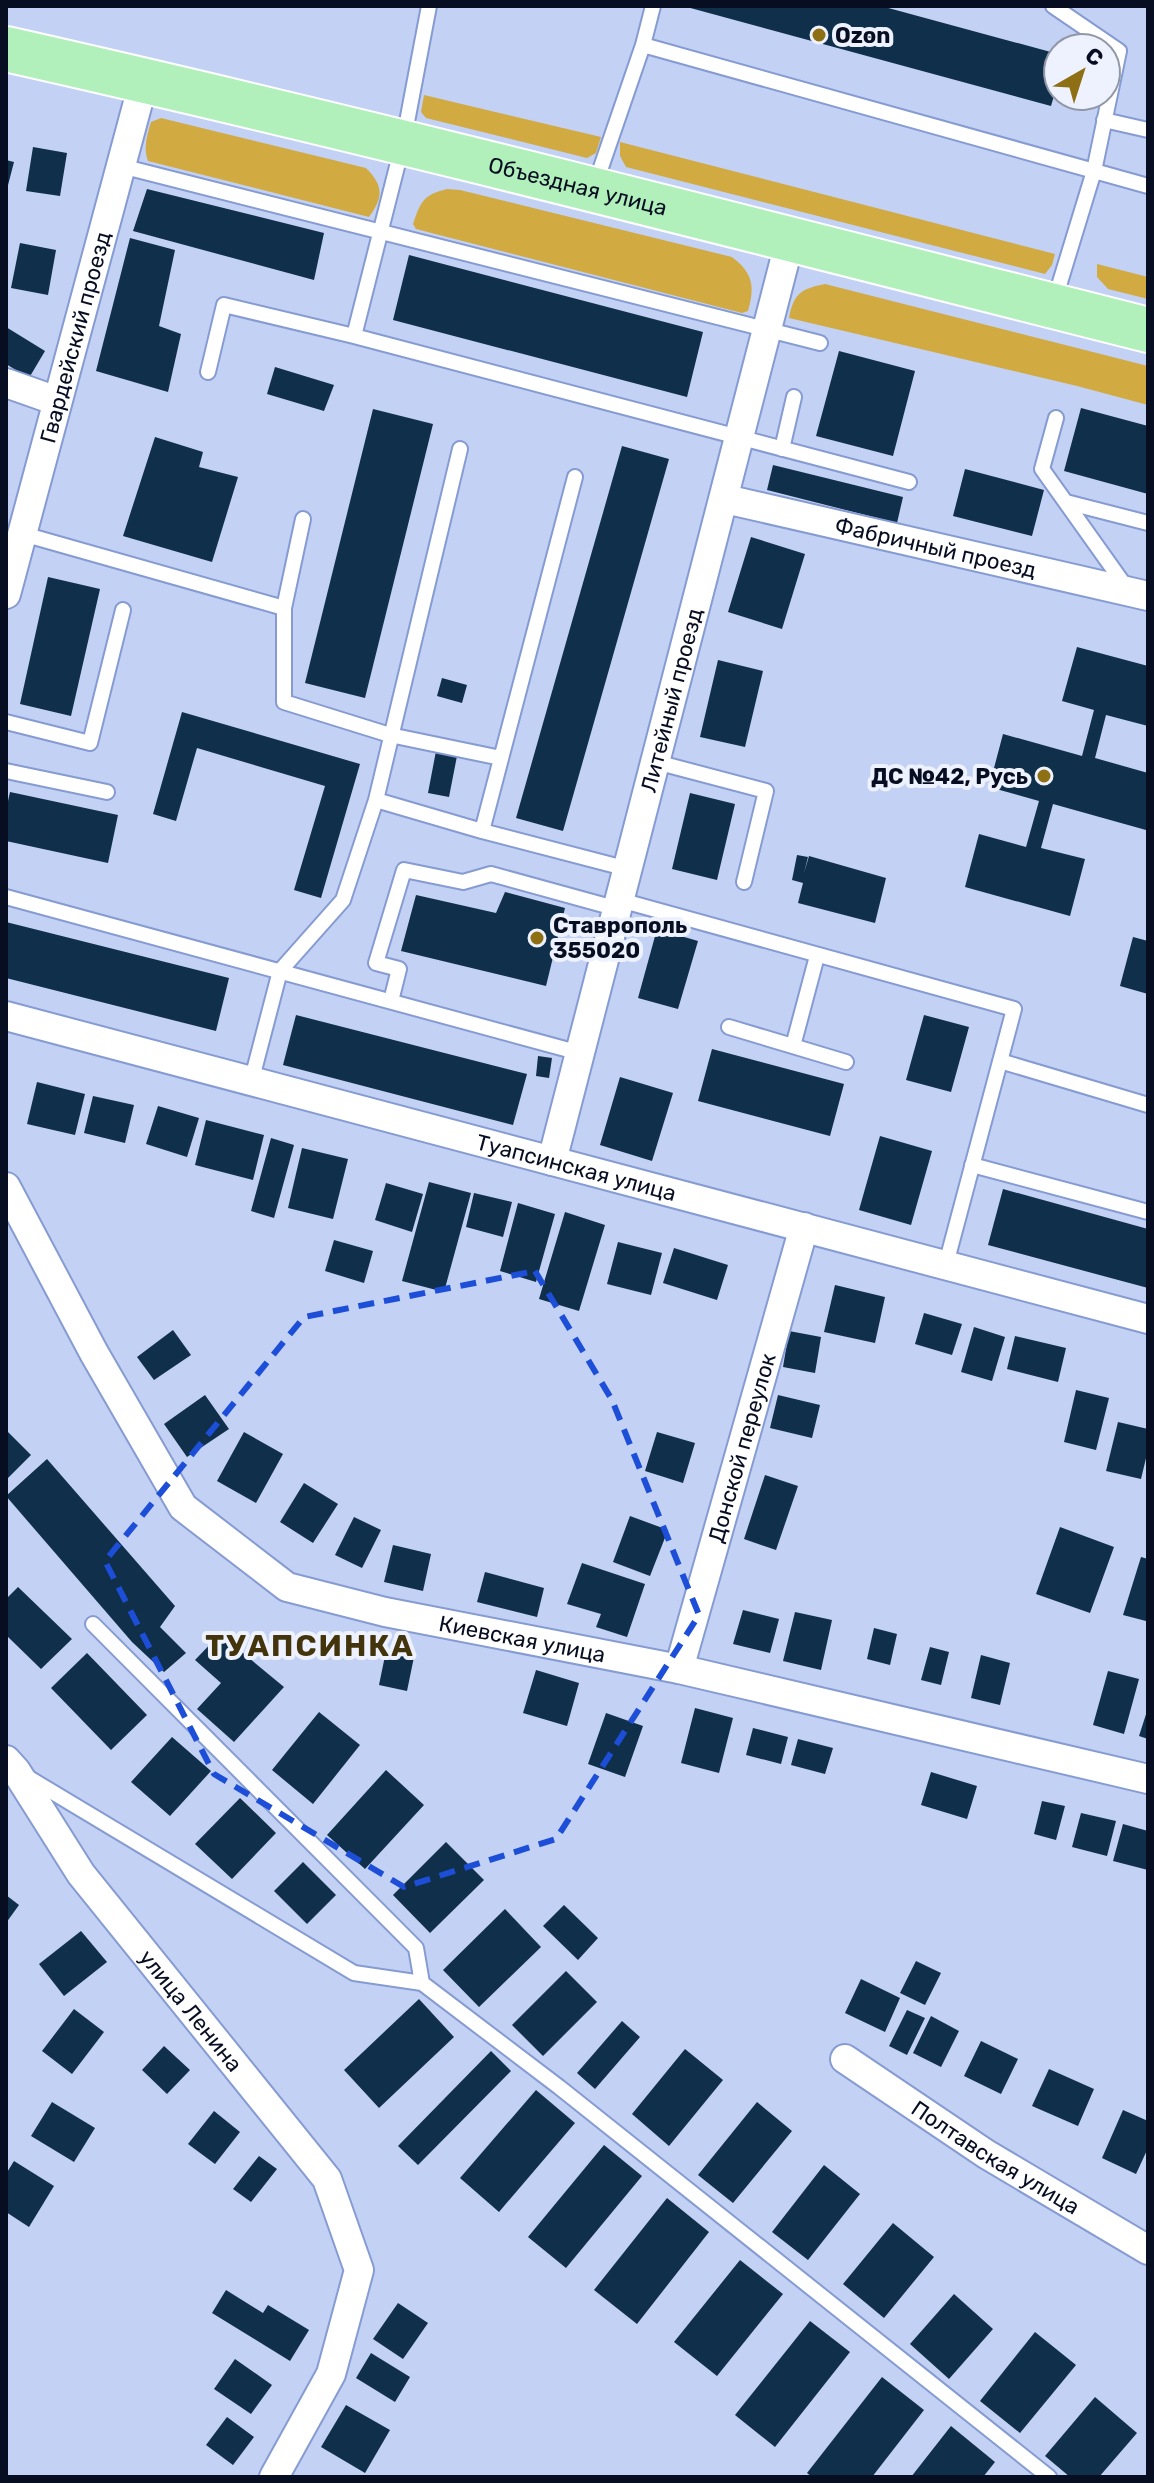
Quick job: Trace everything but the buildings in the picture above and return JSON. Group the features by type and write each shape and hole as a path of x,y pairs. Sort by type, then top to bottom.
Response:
{"main road":[{"name":"Объездная улица","path":"6,49 403,143 1148,330"}],"street":[{"name":"Гвардейский проезд","path":"6,594 144,80"},
{"name":"Литейный проезд","path":"552,1161 790,240"},
{"path":"6,383 57,401"},
{"name":"Фабричный проезд","path":"725,499 1138,593"},
{"name":"Туапсинская улица","path":"6,1016 1148,1319"},
{"name":"Киевская улица","path":"6,1187 87,1340 183,1507 287,1587 385,1612 679,1669 1148,1779"},
{"name":"Донской переулок","path":"679,1669 804,1227"},
{"name":"улица Ленина","path":"11,1766 81,1874 327,2179 359,2270 331,2374 274,2477"},
{"name":"Полтавская улица","path":"845,2059 986,2154 1148,2250"}],"lane":[{"path":"354,336 403,143 429,6"},
{"path":"593,190 643,45 653,6"},
{"path":"1052,306 1094,171 1119,51 1053,6"},
{"path":"643,45 1148,186"},
{"path":"1104,120 1148,130"},
{"path":"121,166 820,343"},
{"path":"208,372 224,305 354,336 909,482"},
{"path":"782,449 794,397"},
{"path":"1056,418 1042,469 1138,593"},
{"path":"251,1082 280,971 343,900 376,800 460,449"},
{"path":"482,831 575,477"},
{"path":"1066,502 1148,523"},
{"path":"303,519 284,608 284,702 390,735 501,758"},
{"path":"23,534 284,608"},
{"path":"6,722 90,743 123,610"},
{"path":"656,762 766,791 744,882"},
{"path":"6,771 107,792"},
{"path":"376,800 628,869"},
{"path":"391,1001 399,969 376,963 404,870 463,882 491,874 1014,1009 946,1264"},
{"path":"6,897 580,1053"},
{"path":"793,1046 817,956"},
{"path":"729,1027 846,1062"},
{"path":"1000,1061 1148,1105"},
{"path":"972,1165 1148,1212"},
{"path":"93,1624 416,1948 422,1983"},
{"path":"11,1766 354,1973 422,1983 559,2087 1049,2477"}],"highlighted area":[{"path":"535,1271 612,1400 699,1615 556,1839 404,1887 214,1774 105,1561 304,1317"}],"shaded area":[{"path":"424,95 601,137 596,153 587,158 426,118 421,112"},
{"path":"161,118 366,168 380,191 377,203 369,217 148,161 146,146 151,122"},
{"path":"620,142 1055,254 1045,274 626,167 620,156"},
{"path":"447,189 732,257 748,275 752,287 748,311 742,313 416,229 413,224 424,200"},
{"path":"1097,264 1148,277 1148,299 1108,289 1097,277"},
{"path":"825,284 1148,366 1148,405 789,318 793,303 800,294"}],"place":[{"name":"Ozon","path":"819,35"},
{"name":"ДС №42, Русь","path":"1044,776"},
{"name":"Ставрополь 355020","path":"537,938"}],"district":[{"name":"ТУАПСИНКА","path":"310,1646"}]}
